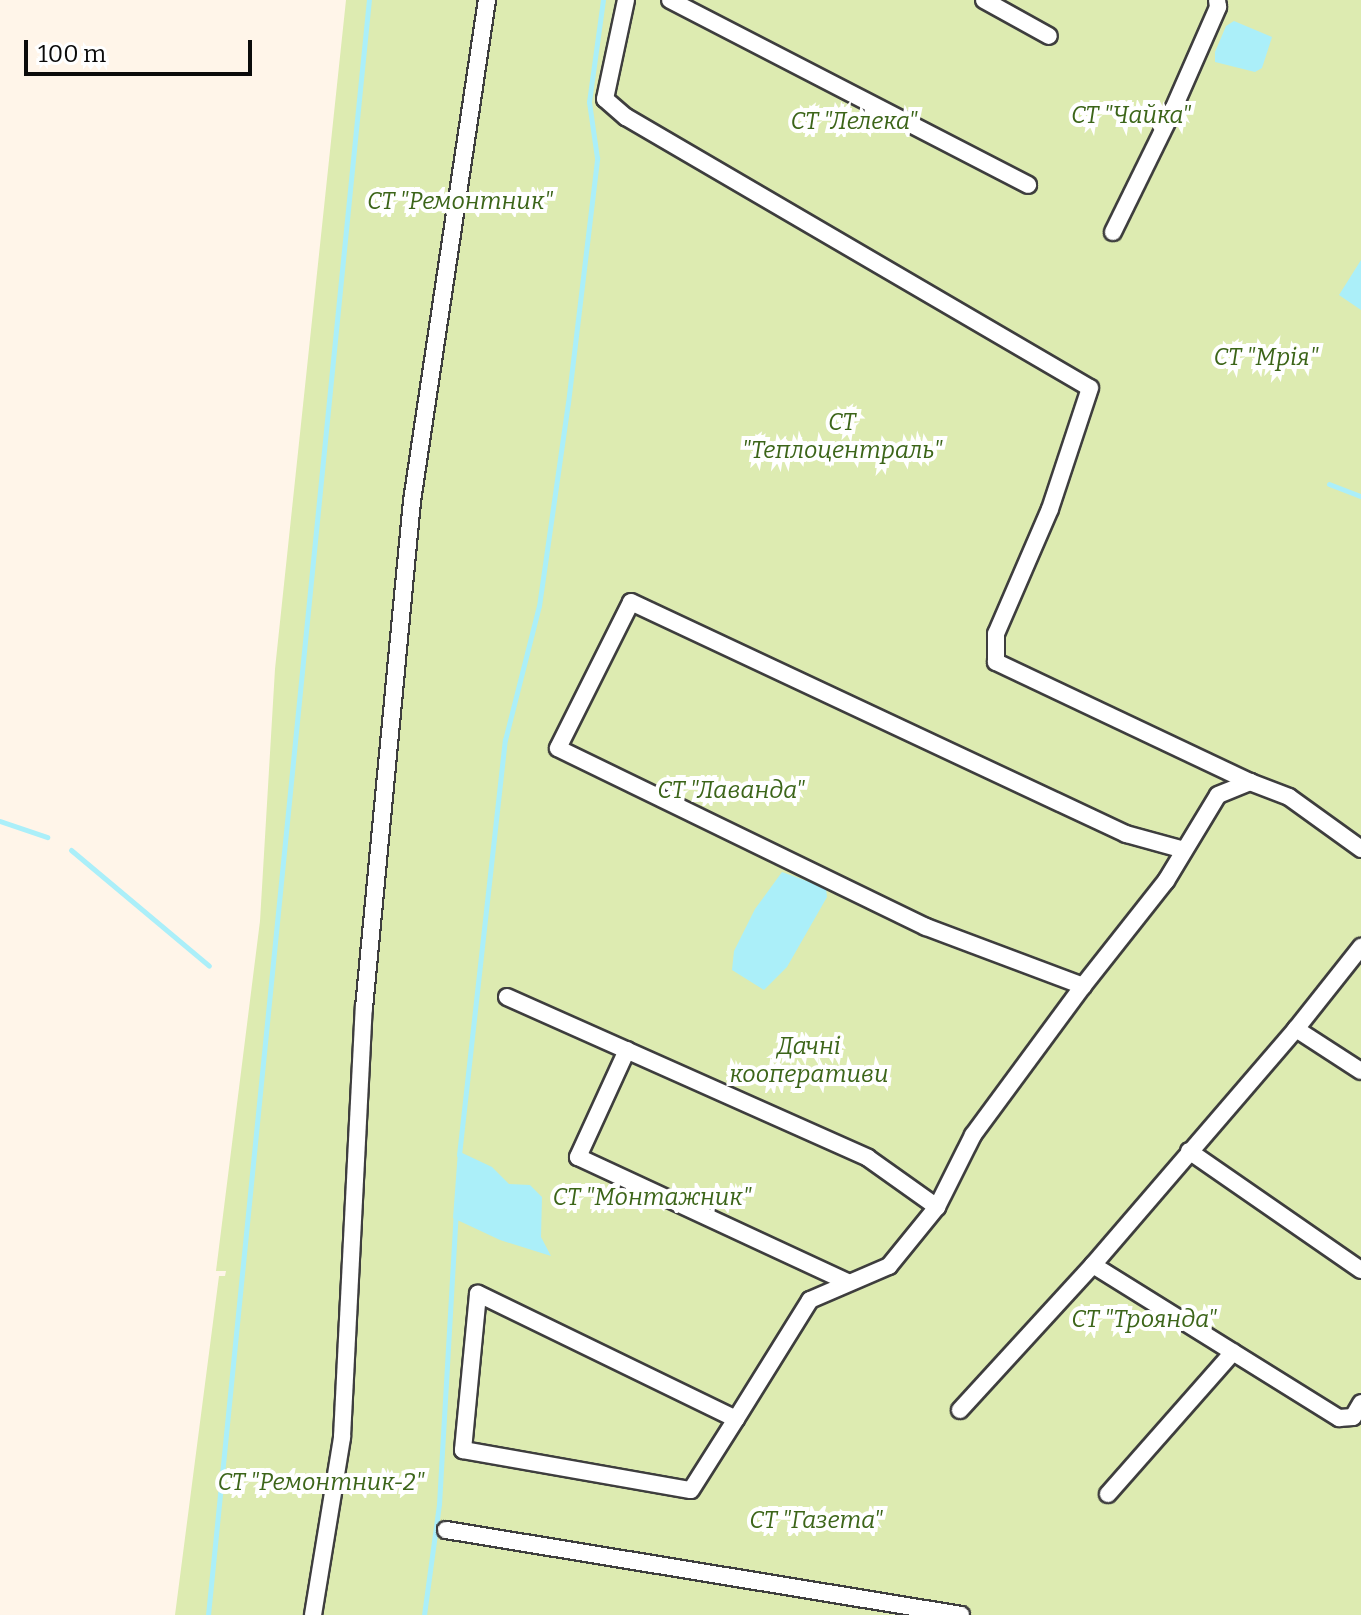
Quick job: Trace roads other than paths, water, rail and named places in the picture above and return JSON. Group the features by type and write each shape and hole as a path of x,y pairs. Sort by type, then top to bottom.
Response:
{"street":[{"path":"313,1615 342,1437 364,1008 412,501 487,0"},
{"path":"626,0 605,99 626,117 1090,388 1050,509 996,634 996,662 1250,782 1289,797 1361,849"},
{"path":"670,0 1028,185"},
{"path":"984,0 1049,36"},
{"path":"1113,232 1172,112 1218,7 1217,0"},
{"path":"1083,986 926,927 558,748 631,602 1126,834 1184,850"},
{"path":"736,1419 478,1294 463,1450 691,1490 736,1419 810,1300 889,1266 937,1207 973,1135 1083,986 1166,881 1218,795 1250,782"},
{"path":"960,1410 1093,1265 1296,1029 1361,947"},
{"path":"507,997 868,1158 937,1207"},
{"path":"1296,1029 1361,1071"},
{"path":"627,1050 578,1157 847,1282"},
{"path":"1189,1151 1361,1270"},
{"path":"1093,1265 1339,1418 1353,1417 1361,1403"},
{"path":"1108,1494 1233,1352"},
{"path":"446,1530 961,1615"}],"water":[{"path":"1234,21 1272,37 1262,68 1255,72 1215,62 1215,52 1226,26"},
{"path":"1361,260 1361,310 1339,295"},
{"path":"782,872 826,888 827,897 787,967 764,990 732,970 734,951 755,909"},
{"path":"458,1151 492,1167 509,1184 530,1185 542,1197 541,1237 551,1256 500,1240 453,1218"}],"waterway":[{"path":"208,1615 369,0"},
{"path":"459,1155 505,740 539,606 568,403 597,158 589,102 603,0"},
{"path":"1329,484 1361,496"},
{"path":"0,821 47,837"},
{"path":"71,850 209,966"},
{"path":"424,1615 439,1504 456,1213"}],"park label":[{"name":"СТ \"Чайка\"","path":"1131,116"},
{"name":"СТ \"Лелека\"","path":"854,122"},
{"name":"СТ \"Ремонтник\"","path":"460,202"},
{"name":"СТ \"Мрія\"","path":"1266,358"},
{"name":"СТ \"Теплоцентраль\"","path":"842,437"},
{"name":"СТ \"Лаванда\"","path":"731,791"},
{"name":"Дачні кооперативи","path":"809,1061"},
{"name":"СТ \"Монтажник\"","path":"652,1198"},
{"name":"СТ \"Троянда\"","path":"1144,1320"},
{"name":"СТ \"Ремонтник-2\"","path":"321,1483"},
{"name":"СТ \"Газета\"","path":"816,1521"}]}
